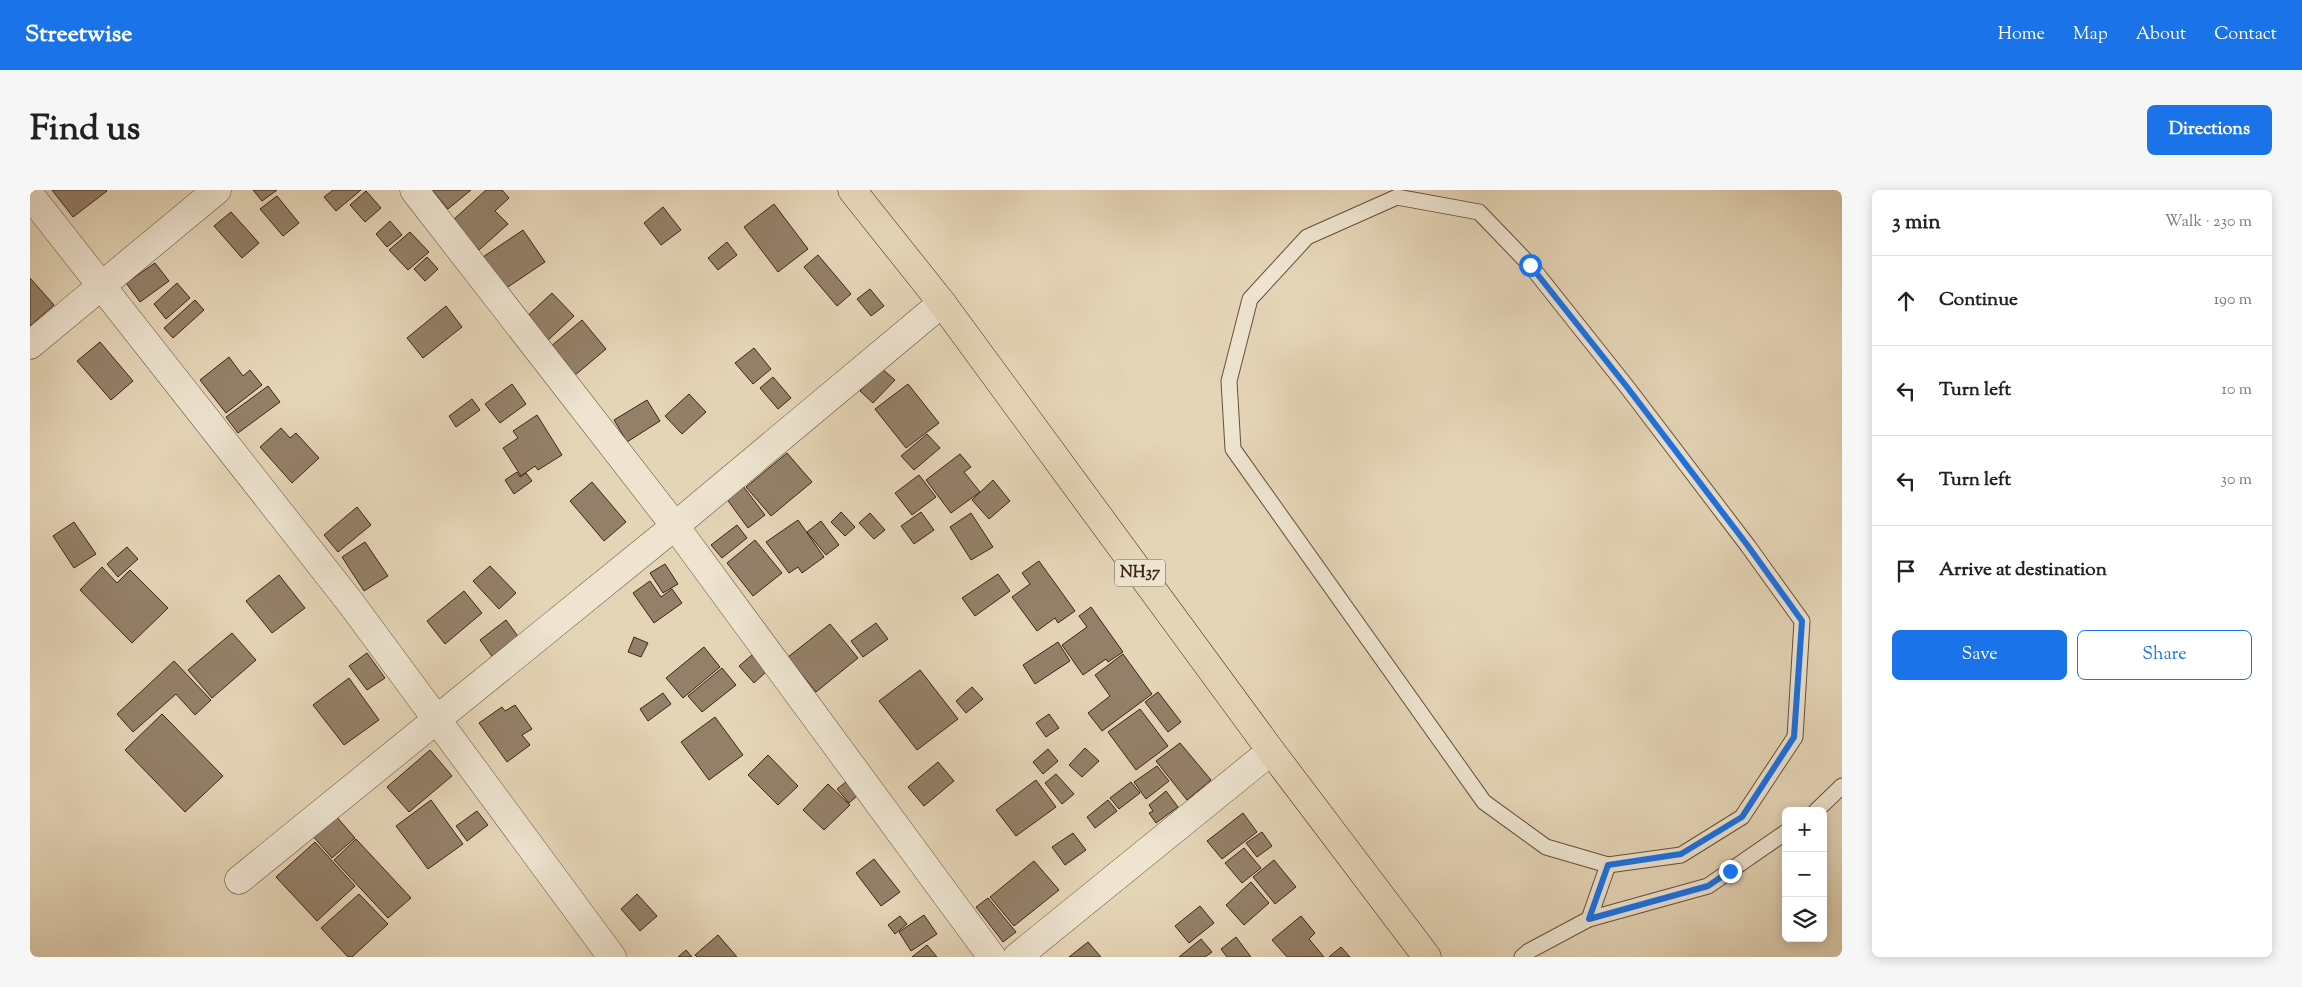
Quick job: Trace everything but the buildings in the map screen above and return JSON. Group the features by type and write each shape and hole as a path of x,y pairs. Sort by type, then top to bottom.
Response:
{"highway":[{"name":"NH37","path":"852,190 942,303 1271,751 1427,957"}],"street":[{"path":"30,345 217,190"},
{"path":"414,190 675,526 992,957"},
{"path":"30,195 350,602 612,957"},
{"path":"239,880 438,721 942,303"},
{"path":"1017,957 1271,751"}],"lane":[{"path":"1397,197 1479,212 1530,265 1712,498 1802,621 1794,737 1742,817 1681,854 1608,865 1546,847 1484,802 1233,449 1229,381 1250,299 1307,237 1397,197"},
{"path":"1820,807 1842,786"},
{"path":"1522,957 1529,951 1589,919 1708,886 1782,835"},
{"path":"1589,919 1608,865"}],"route":[{"path":"1530,265 1627,387 1748,546 1802,621 1794,737 1742,817 1681,854 1608,865 1589,919 1708,886 1730,871"}]}
